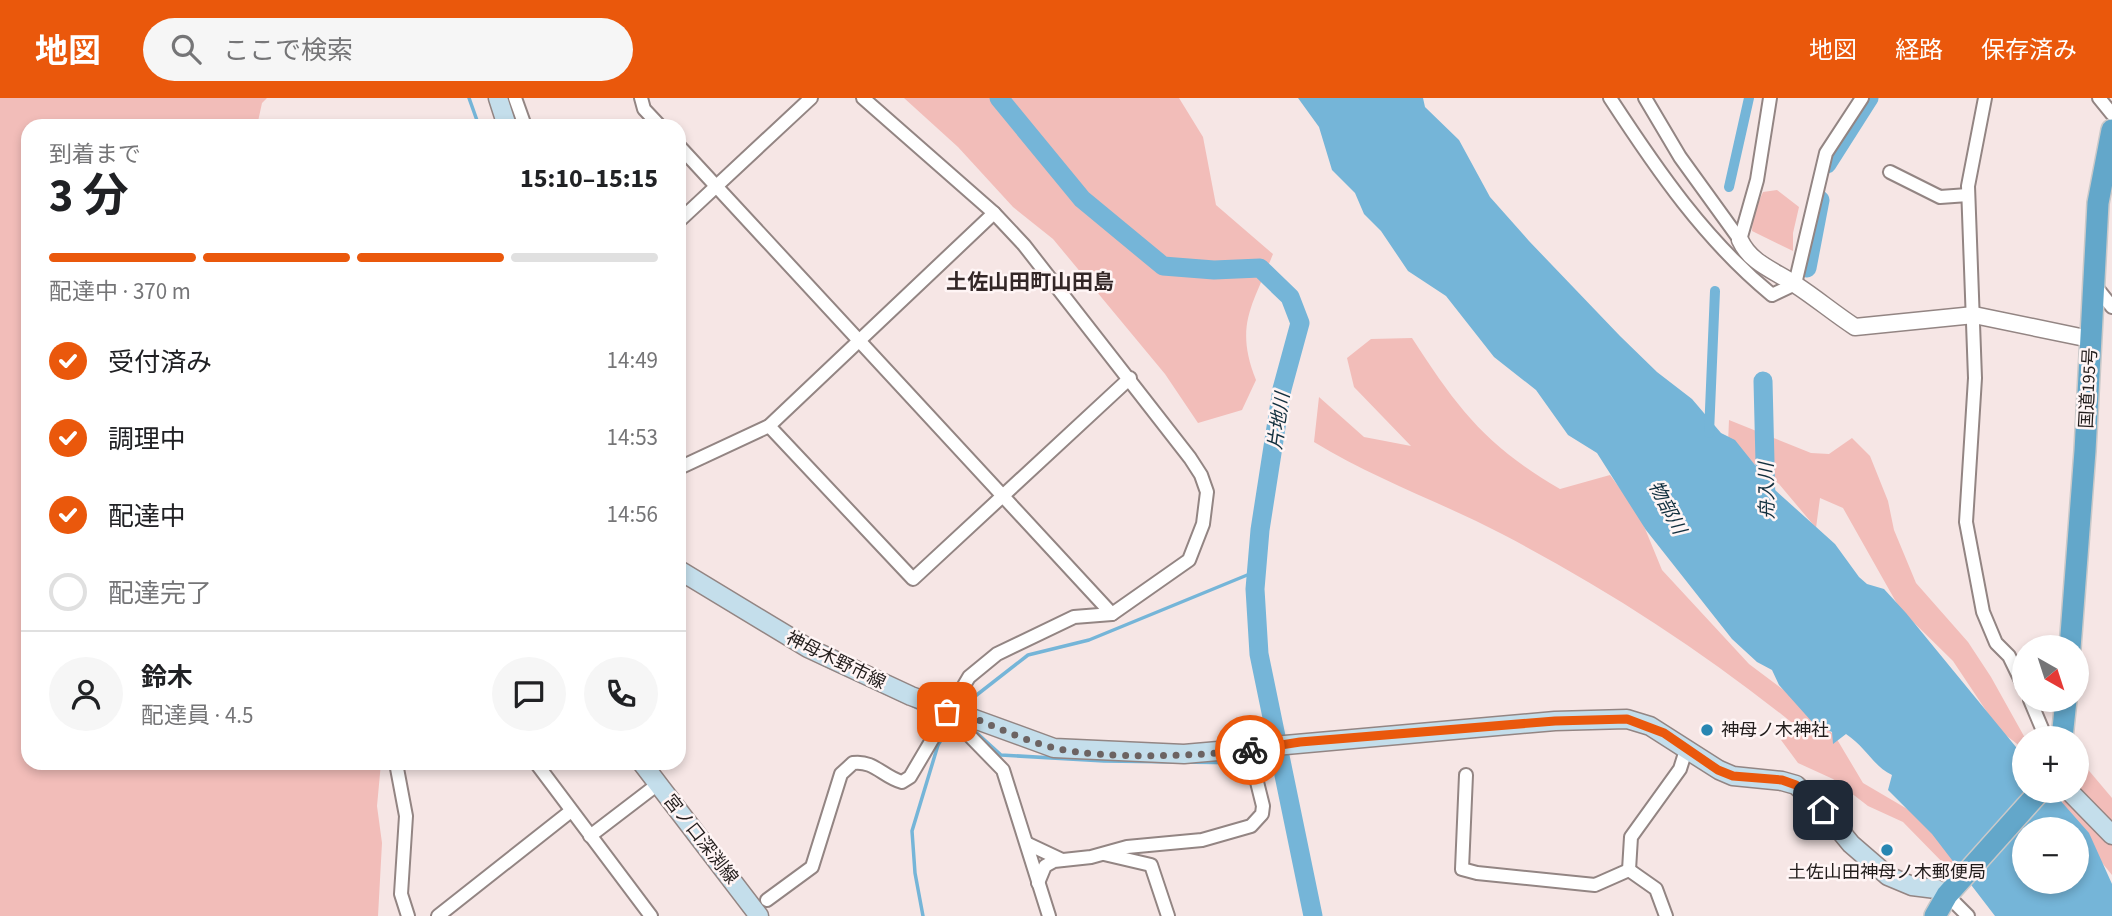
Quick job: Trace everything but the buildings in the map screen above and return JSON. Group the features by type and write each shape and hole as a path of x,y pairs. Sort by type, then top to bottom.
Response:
{"highway":[{"name":"国道195号","path":"2071,635 2098,203 2112,130"},
{"path":"1935,916 1952,890 2029,803"}],"main road":[{"path":"498,98 505,119"},
{"name":"神母木野市線","path":"686,574 808,648 955,716 1054,748 1184,754 1251,751 1300,742 1555,721 1627,719 1733,776 1782,780 1796,785 1823,810 1851,844 1888,876 1912,886 1952,890"},
{"name":"宮ノ口深渕線","path":"647,770 755,911"},
{"path":"2081,803 2112,835"}],"street":[{"path":"515,98 522,119"},
{"path":"641,98 644,109 653,119"},
{"path":"686,214 811,98"},
{"path":"755,911 812,867 841,775 853,763 863,761 873,765 889,779 902,782 910,777 955,716 969,677 997,654 1074,617 1112,614 1189,560 1203,524 1207,492 1201,475 1130,378 1024,245 994,214 863,98"},
{"path":"1610,98 1681,202 1731,260 1772,295 1794,284 1826,153 1862,98"},
{"path":"1645,98 1680,157 1744,249 1772,273 1794,284 1855,327 1943,316 1974,315 2090,339"},
{"path":"1740,240 1757,180 1770,98"},
{"path":"1984,98 1968,195 1975,378 1966,522 1983,612 1996,643 2012,664"},
{"path":"2099,98 2112,114"},
{"path":"686,154 1112,614"},
{"path":"1890,172 1940,197 1968,195"},
{"path":"686,465 769,426 994,214"},
{"path":"2093,283 2112,307"},
{"path":"769,426 913,579 1130,378"},
{"path":"955,716 1003,770 1049,916"},
{"path":"1629,870 1632,837 1680,769 1676,743"},
{"path":"1038,883 1045,866 1067,864 1127,847 1202,841 1251,826 1262,814 1263,806 1252,774 1251,751"},
{"path":"397,770 406,816 401,894 408,916"},
{"path":"541,770 650,916"},
{"path":"1466,775 1462,869 1595,885 1629,870"},
{"path":"590,836 657,784"},
{"path":"438,916 571,811"},
{"path":"1028,844 1067,864"},
{"path":"1104,853 1151,866 1168,916"},
{"path":"1629,870 1656,889 1666,916"},
{"path":"1952,890 1968,916"}],"shaded area":[{"path":"0,98 267,98 262,103 259,119 21,119 21,770 380,770 377,806 382,843 378,916 0,916"},
{"path":"904,98 1179,98 1203,137 1216,205 1273,254 1253,302 1246,329 1250,361 1256,380 1242,410 1198,423 1165,374 1053,239 1013,207 958,147"},
{"path":"1777,190 1799,207 1793,233 1793,251 1752,231 1753,214 1763,192"},
{"path":"1412,338 1444,386 1476,424 1534,473 1560,489 1610,475 1639,514 1662,570 1749,664 1797,700 1835,736 1863,783 1921,817 1954,856 1949,869 1903,822 1868,806 1833,779 1798,763 1781,740 1801,730 1731,676 1657,625 1582,578 1504,535 1360,468 1314,442 1319,397 1364,437 1411,446 1354,387 1347,358 1371,339"},
{"path":"1729,420 1811,453 1829,454 1852,438 1870,456 1888,501 1894,530 1916,583 1968,642 1991,677 2018,726 2012,726 2012,740 1999,730 1953,661 1900,609 1843,508 1820,498 1816,528 1779,484 1728,443"},
{"path":"2089,771 2112,798 2112,875 2089,847 2089,817 2065,817 2058,809 2062,803 2089,803"}],"water":[{"name":"物部川","path":"1298,98 1423,98 1425,107 1459,140 1490,197 1529,241 1657,372 1692,399 1721,433 1735,440 1775,490 1835,544 1859,577 1867,584 1884,589 1906,613 2012,742 2012,803 2063,803 2075,817 2012,817 2012,894 2089,894 2089,833 2112,884 2112,916 1995,916 1932,834 1888,790 1892,775 1846,734 1833,744 1832,732 1813,723 1779,685 1772,670 1757,662 1732,639 1646,530 1597,453 1568,435 1536,390 1494,357 1446,296 1408,271 1381,231 1364,214 1355,193 1332,170 1319,127"}],"waterway":[{"path":"469,98 476,119"},
{"name":"片地川","path":"999,98 1082,199 1163,266 1214,270 1260,268 1290,297 1300,323 1282,389 1260,530 1255,589 1259,654 1313,916"},
{"path":"1729,187 1749,98"},
{"name":"舟入川","path":"1827,164 1869,98"},
{"name":"舟入川","path":"1807,268 1820,200"},
{"path":"1709,433 1715,291"},
{"name":"舟入川","path":"1763,381 1766,503"},
{"path":"960,708 1028,655 1089,640 1257,571"},
{"path":"820,663 902,701"},
{"path":"909,704 940,719"},
{"path":"923,916 915,873 912,831 938,745 955,717"},
{"path":"968,725 1001,755 1104,761 1249,763"},
{"path":"1256,763 1281,757"}],"way so far":[{"path":"947,712 949,708 1054,748 1076,751 1184,754 1250,750"}],"place":[{"name":"神母ノ木神社","path":"1707,730"},
{"name":"土佐山田神母ノ木郵便局","path":"1887,850"}],"district":[{"name":"土佐山田町山田島","path":"1030,282"}],"route":[{"path":"1250,750 1300,742 1555,721 1627,719 1664,733 1703,762 1733,776 1782,780 1796,785 1823,810"}]}
